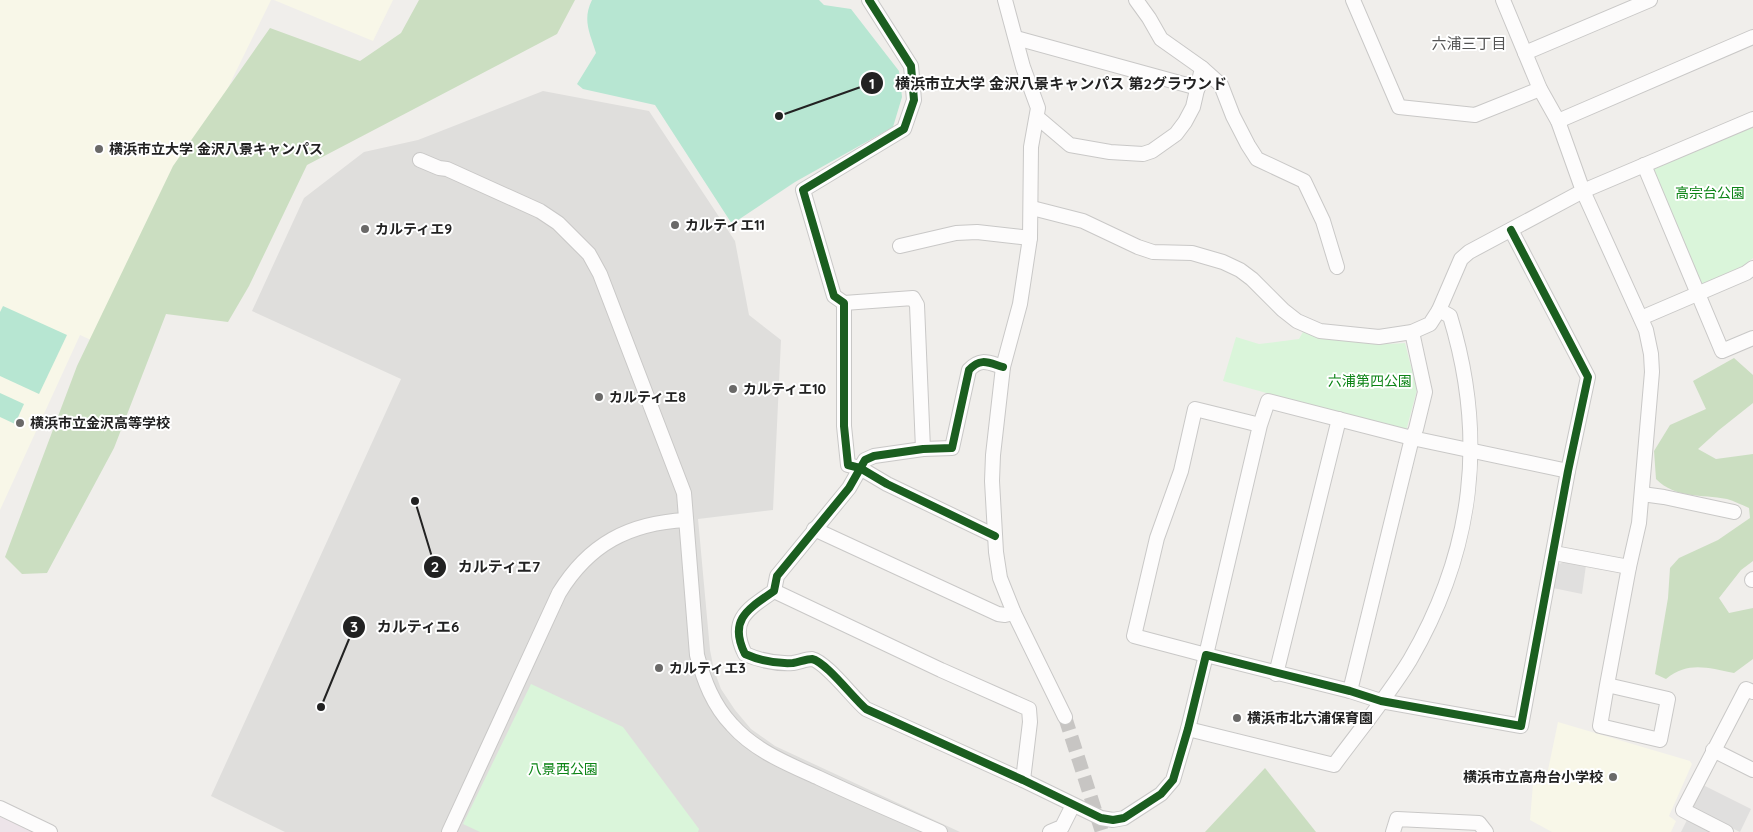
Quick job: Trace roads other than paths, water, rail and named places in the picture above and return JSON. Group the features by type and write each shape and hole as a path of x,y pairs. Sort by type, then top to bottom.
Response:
{"street":[{"path":"869,0 911,66 914,100 904,129 803,190 834,296 844,303 913,298 918,305 923,449"},
{"path":"1005,0 1038,108 1031,147 1032,208 1030,238 1020,304 1003,367 993,455 992,481 995,536 1000,578 1014,613 1065,717"},
{"path":"1136,0 1161,39 1202,68 1221,85 1241,130 1257,159 1304,180 1323,221 1337,266"},
{"path":"1353,0 1399,107 1475,115 1540,88"},
{"path":"1503,0 1540,88 1558,121 1583,190 1641,318 1648,338 1652,372 1639,523 1629,567 1607,685 1600,726 1660,740 1668,699 1607,685"},
{"path":"1525,53 1650,0"},
{"path":"1558,121 1753,37"},
{"path":"1016,38 1198,88"},
{"path":"1037,118 1070,145 1110,152 1143,154 1152,151 1176,134 1193,107 1202,68"},
{"path":"1032,208 1083,221 1138,247 1153,252 1192,253 1223,262 1252,278 1283,310 1297,321 1320,331 1379,337 1412,332 1430,324 1439,310 1464,255 1583,190 1753,118"},
{"path":"420,160 447,169 540,211 558,223 589,254 600,274 684,493 697,655 703,678 715,703 726,718 749,742 773,757 912,826 940,832"},
{"path":"1644,165 1722,351 1753,338"},
{"path":"1260,425 1196,409 1181,471 1157,538 1134,636 1276,674 1350,691 1381,701 1521,726 1568,471 1588,377 1511,230"},
{"path":"900,246 956,233 977,232 1030,238"},
{"path":"1641,318 1699,294 1753,268"},
{"path":"844,303 844,426 848,465 860,468 887,484 995,536"},
{"path":"1188,729 1334,765 1409,660 1442,596 1462,532 1469,490 1471,452 1466,384 1460,350 1450,316 1439,310"},
{"path":"1350,691 1425,392 1412,332"},
{"path":"1003,367 984,361 975,363 969,370 952,448 923,449 874,456 865,460 849,488 777,576 774,591 748,611 738,625 740,643 745,654 763,661 780,664 812,659 828,668 855,700 866,709 1023,780 1101,818 1113,820 1124,818 1162,794 1173,780 1188,729 1260,425 1268,401 1471,452 1568,471"},
{"path":"1276,674 1339,419"},
{"path":"1642,494 1664,496 1734,512"},
{"path":"449,832 559,593 572,572 593,552 634,529 651,524 686,520"},
{"path":"814,529 998,614 1014,613"},
{"path":"1554,553 1629,567"},
{"path":"774,591 941,670 1029,709 1030,722 1023,780"},
{"path":"1726,832 1683,810 1746,689 1753,692"},
{"path":"1713,750 1753,770"},
{"path":"1050,832 1062,827 1073,805"},
{"path":"0,808 50,832"},
{"path":"1393,832 1397,819 1479,823 1486,832"}],"tunnel":[{"path":"1065,717 1102,832"}],"place":[{"name":"横浜市立大学 金沢八景キャンパス 第2グラウンド","path":"779,116"},
{"name":"横浜市立大学 金沢八景キャンパス","path":"99,149"},
{"name":"カルティエ11","path":"675,225"},
{"name":"カルティエ9","path":"365,229"},
{"name":"カルティエ10","path":"733,389"},
{"name":"カルティエ8","path":"599,397"},
{"name":"横浜市立金沢高等学校","path":"20,423"},
{"name":"カルティエ7","path":"415,501"},
{"name":"カルティエ3","path":"659,668"},
{"name":"カルティエ6","path":"321,707"},
{"name":"横浜市北六浦保育園","path":"1237,718"},
{"name":"横浜市立高舟台小学校","path":"1613,777"}],"district":[{"name":"六浦三丁目","path":"1469,43"}],"park label":[{"name":"高宗台公園","path":"1710,193"},
{"name":"六浦第四公園","path":"1370,381"},
{"name":"八景西公園","path":"563,769"}]}
